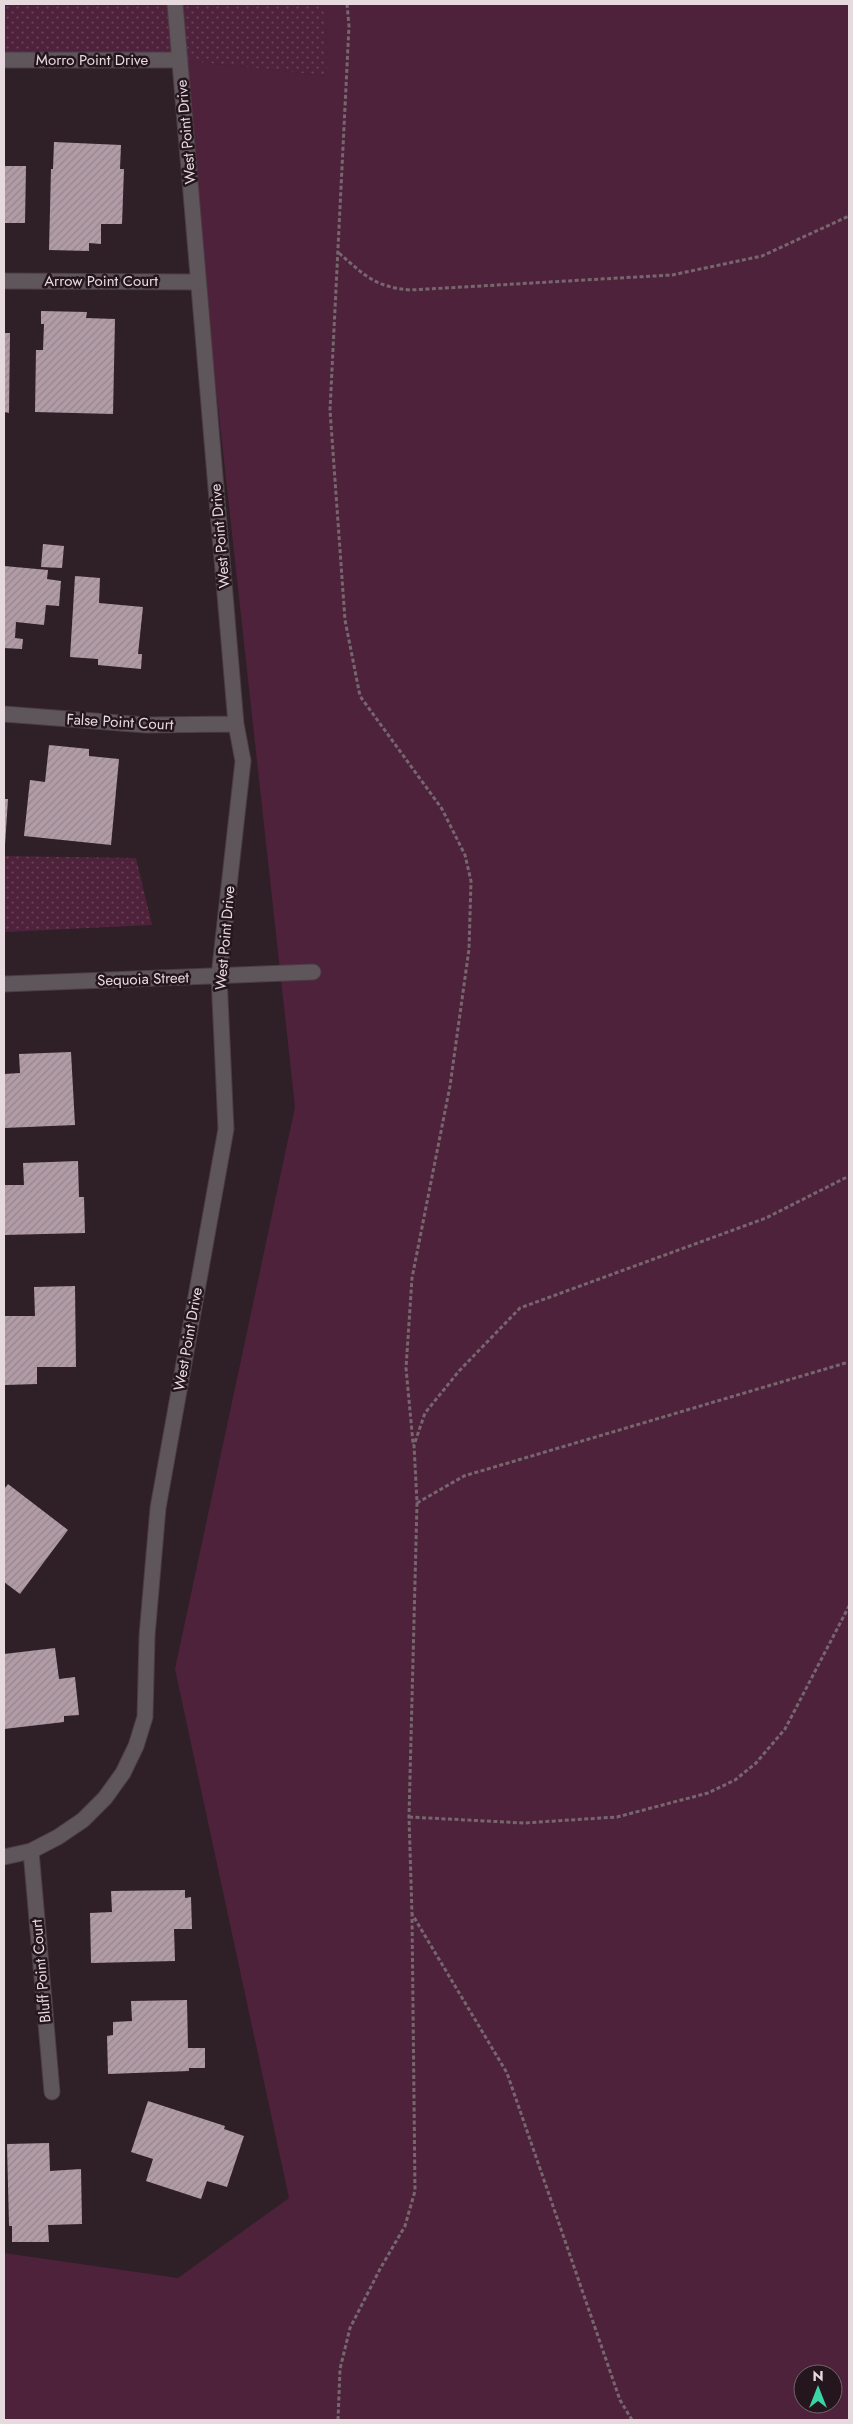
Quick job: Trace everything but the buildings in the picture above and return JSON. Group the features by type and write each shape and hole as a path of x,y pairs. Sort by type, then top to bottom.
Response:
{"street":[{"name":"West Point Drive","path":"4,1858 31,1851 58,1837 83,1820 105,1798 126,1767 136,1746 145,1717 147,1636 158,1508 226,1129 219,976 243,761 236,724 176,4"},
{"name":"Morro Point Drive","path":"4,60 180,60"},
{"name":"Arrow Point Court","path":"4,281 198,282"},
{"name":"False Point Court","path":"4,714 146,725 236,724"},
{"name":"Sequoia Street","path":"4,984 313,972"},
{"name":"Bluff Point Court","path":"31,1851 52,2092"}],"path":[{"path":"338,2420 340,2369 350,2328 380,2269 405,2226 415,2191 409,1817 416,1503 414,1445 406,1368 412,1278 450,1086 469,949 471,881 465,855 442,809 360,696 345,620 330,410 349,26 347,4"},
{"path":"338,253 360,272 384,286 410,290 672,275 762,256 849,216"},
{"path":"414,1445 425,1413 459,1371 520,1308 766,1218 849,1176"},
{"path":"416,1503 464,1476 849,1362"},
{"path":"409,1817 524,1823 617,1817 708,1793 734,1780 756,1763 785,1729 849,1606"},
{"path":"412,1914 507,2073 620,2400 632,2420"}],"shaded area":[{"path":"4,4 326,4 327,76 180,60 4,61"},
{"path":"326,4 849,4 849,2420 4,2420 4,2253 178,2278 289,2198 175,1669 295,1107 180,60 327,76"},
{"path":"4,856 136,858 152,925 4,932"}]}
